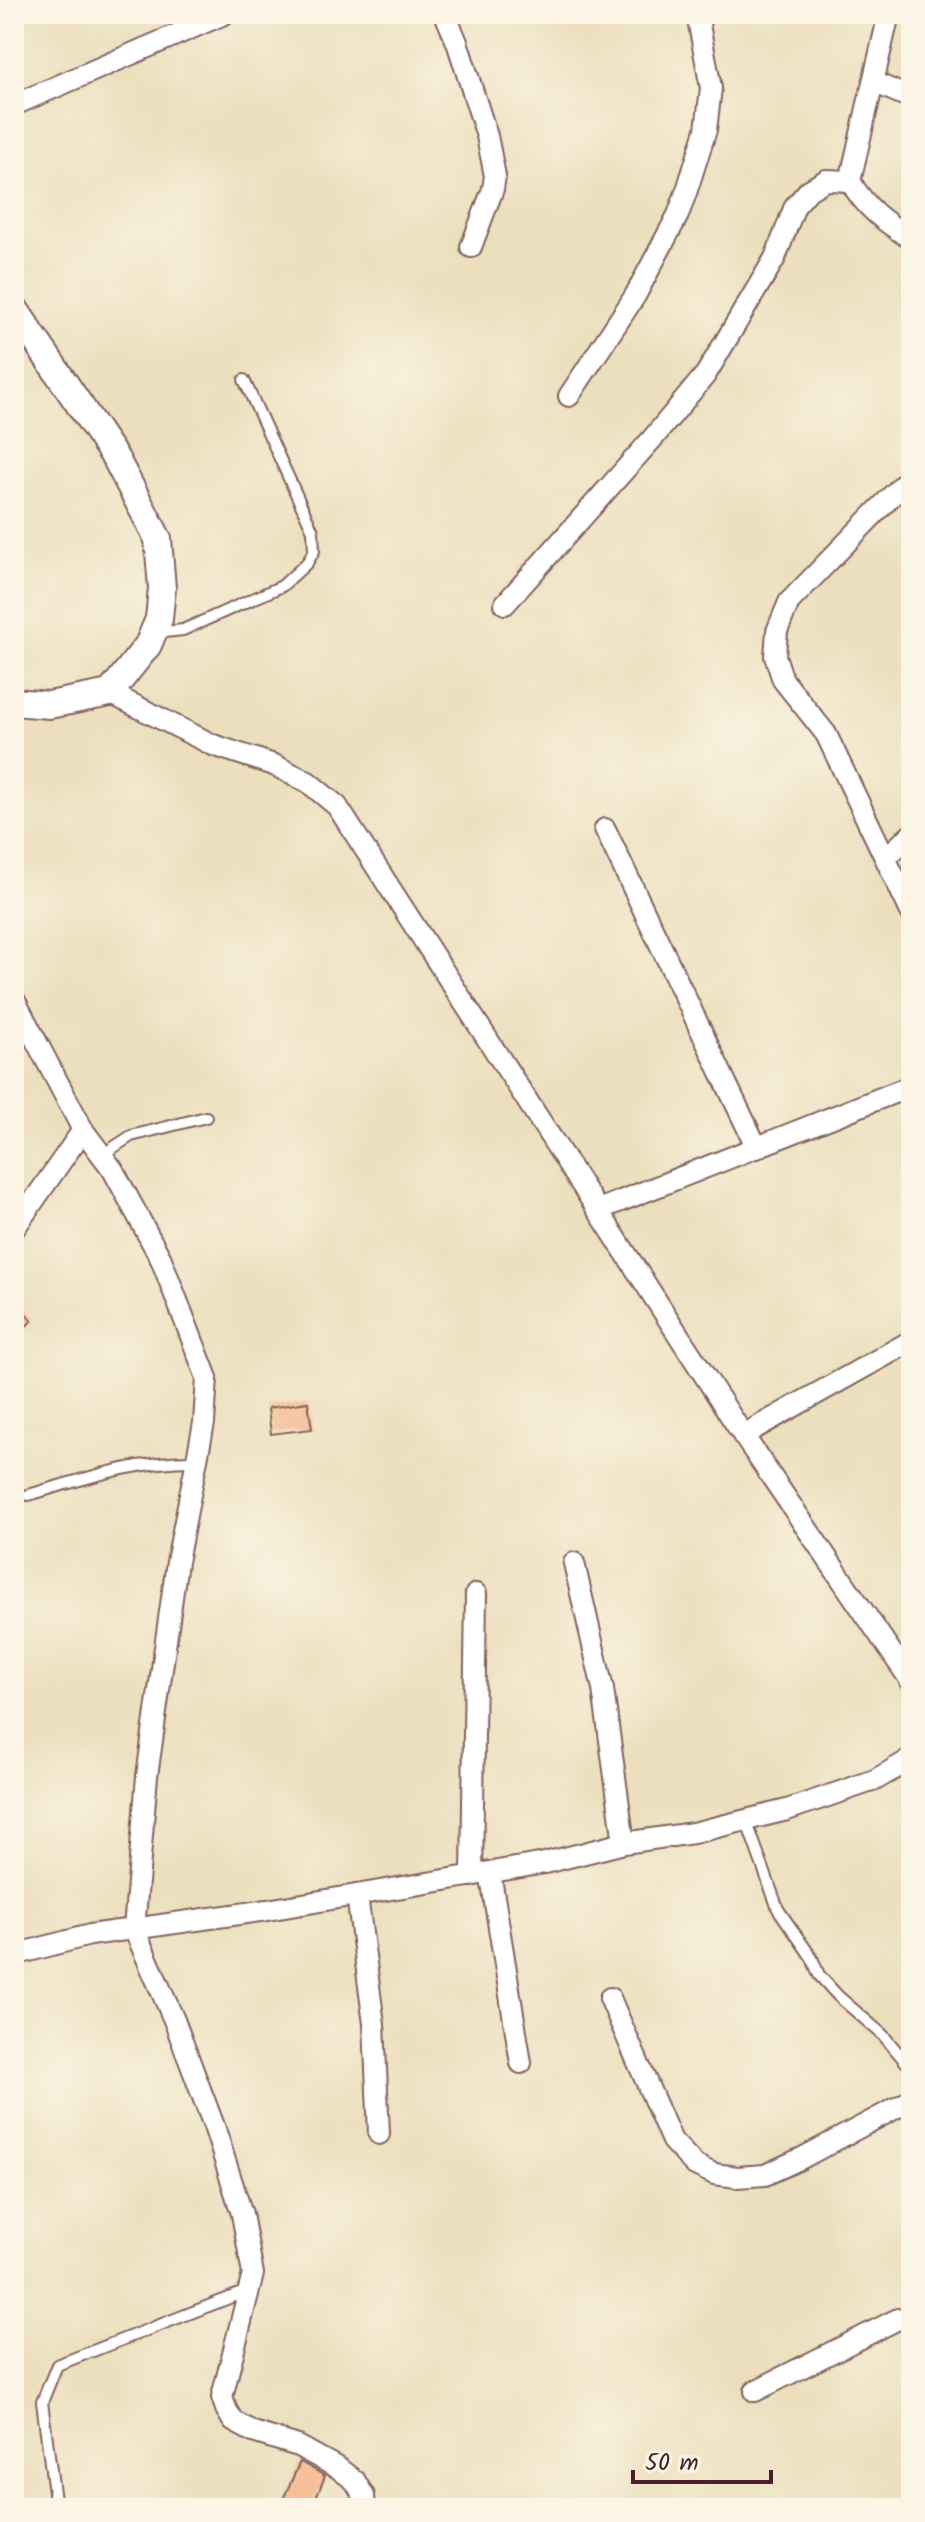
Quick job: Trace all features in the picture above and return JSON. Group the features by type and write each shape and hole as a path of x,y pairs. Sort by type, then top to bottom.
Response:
{"street":[{"path":"14,105 224,14"},
{"path":"445,14 470,80 494,167 493,189 471,247"},
{"path":"569,396 635,296 678,215 687,190 706,130 711,88 697,14"},
{"path":"889,14 850,181 862,201 878,218 911,239"},
{"path":"873,82 911,98"},
{"path":"505,604 706,374 775,258 795,206 809,190 826,180 850,181"},
{"path":"14,308 116,459 158,539 162,588 159,619 148,645 110,693"},
{"path":"911,476 789,602 777,631 775,656 783,680 826,734 911,912"},
{"path":"14,702 49,705 110,693 213,745 274,765 308,782 337,806 743,1435 911,1681"},
{"path":"605,829 757,1148"},
{"path":"886,857 911,835"},
{"path":"14,999 83,1130 113,1170 161,1259 207,1378 204,1423 177,1562 147,1776 134,1929 174,2020 214,2126 242,2214 252,2259 253,2274 222,2397 233,2421 253,2432 298,2446 355,2481 364,2496 365,2508"},
{"path":"598,1210 911,1086"},
{"path":"14,1229 83,1130"},
{"path":"743,1435 911,1341"},
{"path":"574,1563 603,1689 624,1843"},
{"path":"476,1594 481,1874 521,2063"},
{"path":"14,1955 90,1935 357,1895 545,1863 624,1843 693,1833 787,1810 875,1780 911,1759"},
{"path":"357,1895 374,2024 379,2134"},
{"path":"610,1998 672,2141 695,2165 714,2174 737,2177 765,2175 911,2100"},
{"path":"755,2391 898,2319 911,2318"}],"lane":[{"path":"153,633 183,630 282,586 307,563 314,551 313,531 244,380"},
{"path":"102,1155 131,1136 206,1117"},
{"path":"28,1495 157,1461 196,1461"},
{"path":"746,1820 778,1909 812,1958 819,1975 883,2035 911,2068"},
{"path":"56,2508 42,2402 57,2365 249,2290"}],"building":[{"path":"14,1300 32,1321 14,1337"},
{"path":"308,1402 312,1429 271,1434 268,1408"},
{"path":"300,2462 325,2476 312,2508 279,2508"}]}
